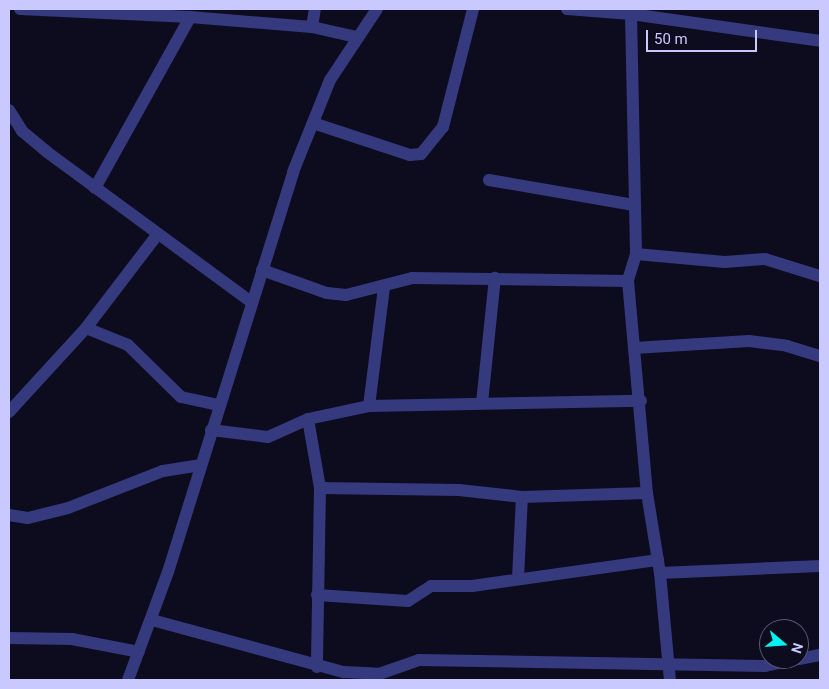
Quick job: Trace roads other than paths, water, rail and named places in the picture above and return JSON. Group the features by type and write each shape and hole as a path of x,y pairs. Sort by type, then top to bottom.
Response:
{"street":[{"path":"20,9 190,17 312,27 356,37"},
{"path":"312,27 315,9"},
{"path":"128,680 152,620 250,302 293,172 330,80 356,37 377,9"},
{"path":"313,123 410,155 421,154 443,127 473,9"},
{"path":"567,9 638,13 820,41"},
{"path":"638,13 634,205 636,254 628,281 641,401 647,492 660,573 670,662 670,680"},
{"path":"95,188 190,17"},
{"path":"9,110 22,131 157,235 250,302"},
{"path":"489,180 634,205"},
{"path":"9,412 86,328 157,235"},
{"path":"636,254 725,262 765,259 820,276"},
{"path":"262,270 327,292 346,294 384,288 412,278 628,281"},
{"path":"482,403 495,278"},
{"path":"369,406 384,288"},
{"path":"86,328 128,345 181,397 219,405"},
{"path":"634,348 749,341 788,346 820,356"},
{"path":"211,430 268,437 308,419 369,406 641,401"},
{"path":"308,419 320,488 317,667"},
{"path":"9,515 28,518 68,508 163,471 200,465"},
{"path":"320,488 418,488 522,497 647,492"},
{"path":"518,578 522,497"},
{"path":"317,595 408,601 431,586 472,586 518,578 658,560"},
{"path":"660,573 820,566"},
{"path":"152,620 317,667 379,674 419,660 600,664 670,662 759,666"},
{"path":"9,638 72,639 139,652"}]}
